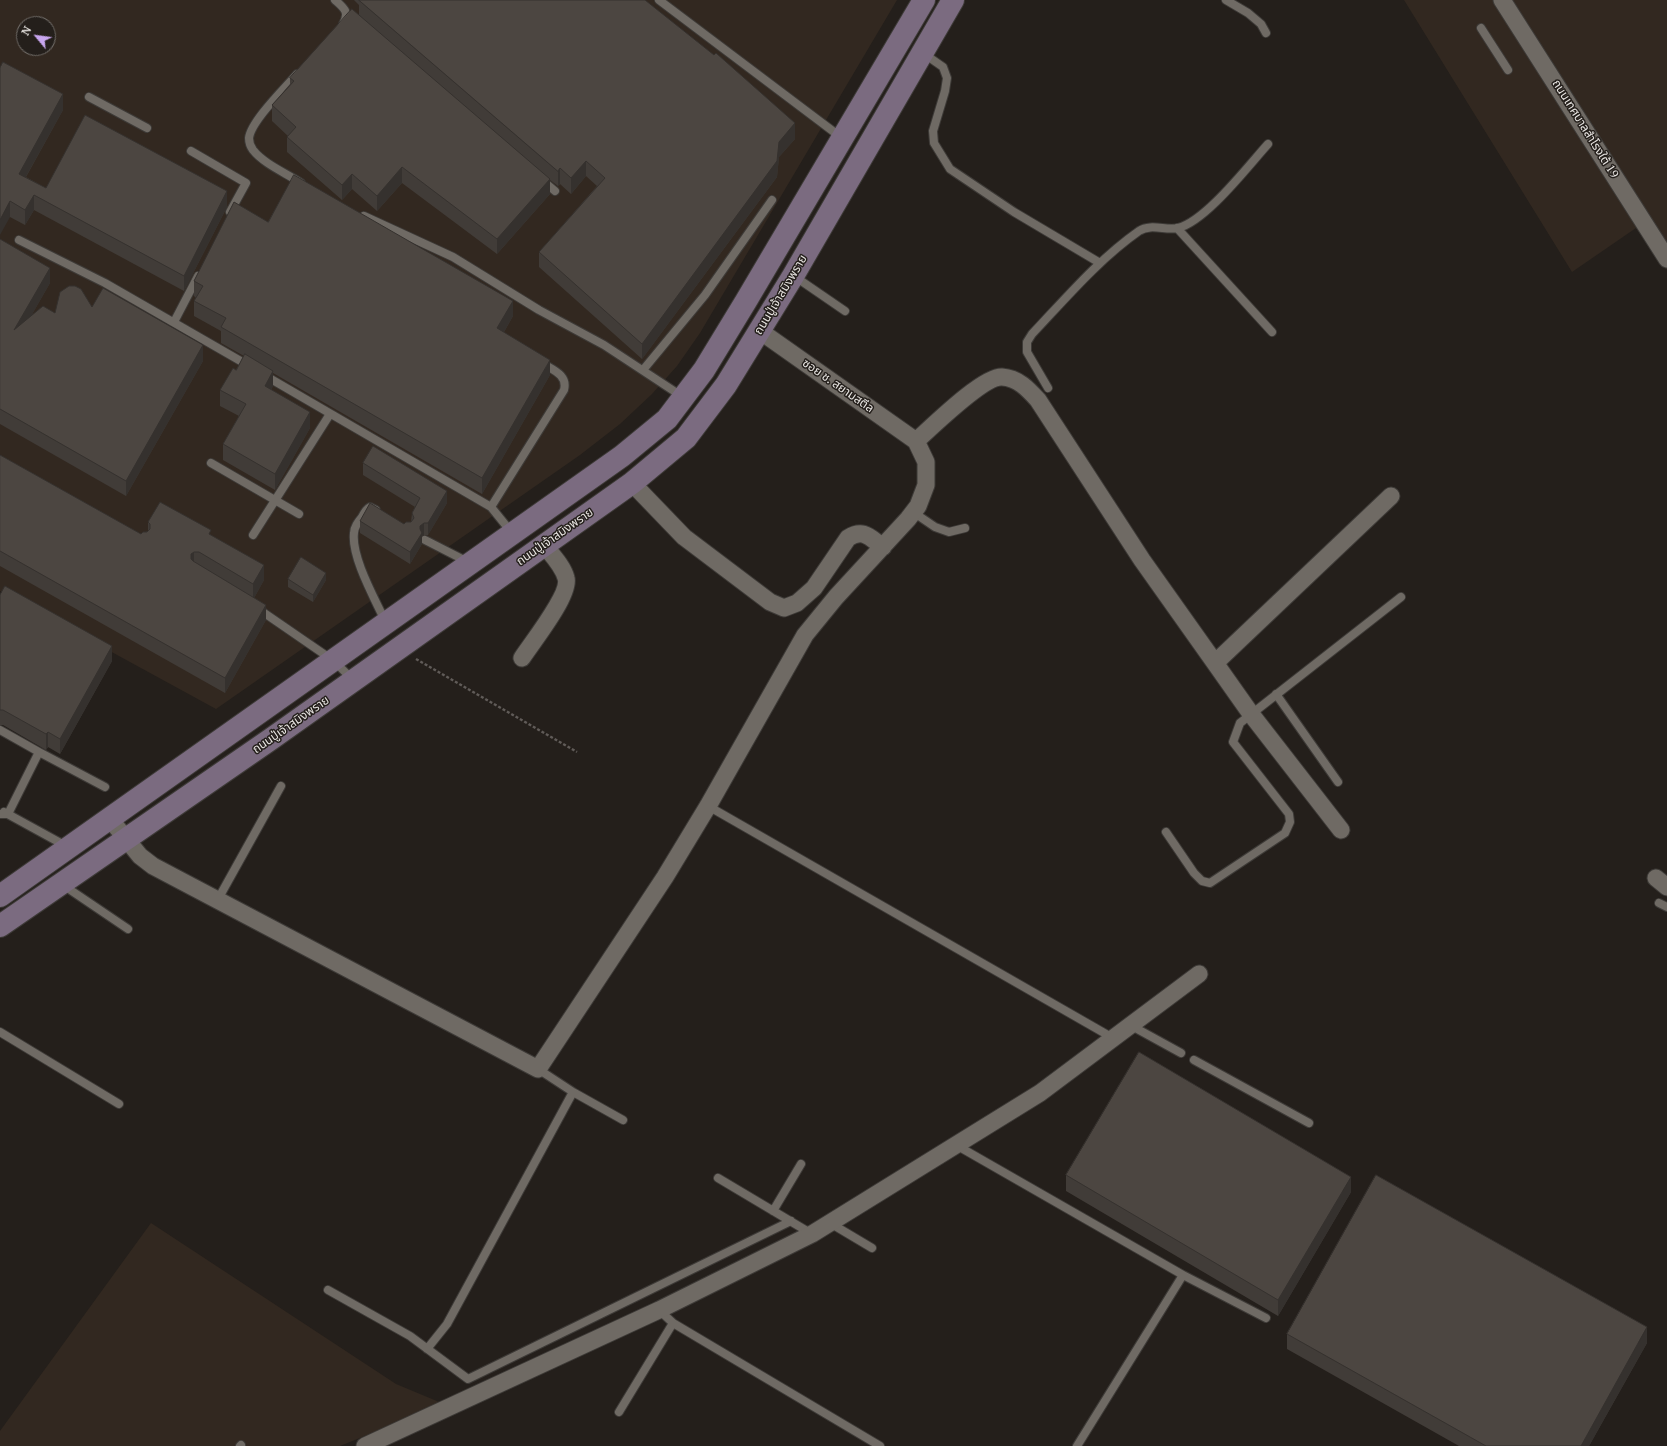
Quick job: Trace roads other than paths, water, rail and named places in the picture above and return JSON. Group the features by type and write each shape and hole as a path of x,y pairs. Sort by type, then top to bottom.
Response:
{"main road":[{"path":"0,896 471,564 622,456 667,419 704,370 924,0"},
{"name":"ถนนปู่เจ้าสมิงพราย","path":"0,926 353,681 632,483 686,438 726,385 760,331 953,0"}],"street":[{"name":"ถนนเทศบาลสำโรงใต้ 19","path":"1502,0 1667,259"},
{"name":"ซอย ช. สยามสตีล","path":"760,331 916,441"},
{"path":"110,819 140,856 153,866 538,1069 665,877 708,806 805,635 836,596 918,506 926,485 926,462 916,441 966,397 990,380 1001,377 1011,379 1025,386 1038,400 1142,560 1251,714 1341,830"},
{"path":"632,483 684,537 770,602 784,608 797,603 814,588 848,538 856,533 865,534 882,547"},
{"path":"1215,663 1391,496"},
{"path":"522,658 554,612 565,590 567,580 562,568 544,545"},
{"path":"365,1446 659,1310 812,1234 1040,1093 1199,974"}],"lane":[{"path":"335,0 350,15 336,32"},
{"path":"659,0 842,138"},
{"path":"1226,0 1256,20 1266,33"},
{"path":"1481,28 1508,70"},
{"path":"922,53 943,68 947,78 945,91 933,131 934,143 950,170 1014,212 1100,262"},
{"path":"304,67 272,102 252,129 249,139 252,149 260,157 307,187"},
{"path":"89,97 147,128"},
{"path":"1048,388 1027,352 1028,342 1032,334 1100,262 1141,230 1158,227 1177,228 1196,220 1218,199 1268,144"},
{"path":"191,151 246,183 228,217"},
{"path":"538,176 556,191"},
{"path":"643,370 705,294 772,200"},
{"path":"355,212 453,257 539,310 604,345 683,397"},
{"path":"1177,228 1272,332"},
{"path":"19,240 104,283 174,322 491,507 512,534"},
{"path":"174,322 203,266"},
{"path":"793,276 845,311"},
{"path":"491,507 564,390 566,384 562,376 536,360"},
{"path":"253,535 330,414"},
{"path":"211,463 299,514"},
{"path":"385,515 373,508 367,509 357,523 354,534 354,543 360,567 386,624"},
{"path":"913,512 935,527 949,532 965,528"},
{"path":"425,540 471,564"},
{"path":"1166,832 1194,873 1202,881 1210,883 1285,833 1290,822 1288,814 1233,742 1240,723 1401,597"},
{"path":"252,605 334,660 353,681"},
{"path":"1276,694 1338,782"},
{"path":"0,730 105,787"},
{"path":"4,814 39,752"},
{"path":"217,901 281,786"},
{"path":"708,806 1113,1038"},
{"path":"0,810 4,814 69,848"},
{"path":"61,884 128,929"},
{"path":"1658,903 1667,907"},
{"path":"1130,1025 1181,1053"},
{"path":"0,1032 119,1104"},
{"path":"1194,1060 1309,1123"},
{"path":"538,1069 573,1092 622,1120"},
{"path":"427,1349 447,1324 573,1092"},
{"path":"956,1145 1183,1275 1266,1318"},
{"path":"773,1211 801,1164"},
{"path":"718,1178 812,1234"},
{"path":"328,1290 410,1336 468,1379 791,1221"},
{"path":"830,1223 872,1248"},
{"path":"1077,1446 1183,1275"},
{"path":"659,1310 673,1323 880,1446"},
{"path":"619,1412 673,1323"}]}
